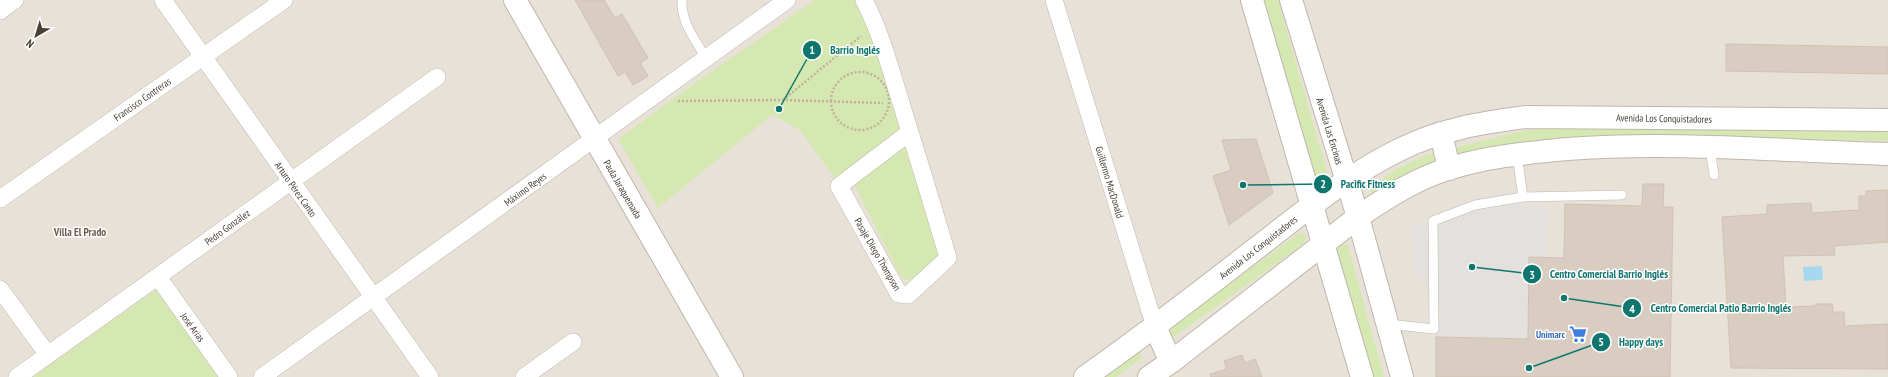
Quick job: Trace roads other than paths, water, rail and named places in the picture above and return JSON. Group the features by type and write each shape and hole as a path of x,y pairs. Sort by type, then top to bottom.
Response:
{"street":[{"path":"0,11 15,0"},
{"name":"Arturo Pérez Canto","path":"163,0 430,377"},
{"name":"Francisco Contreras","path":"0,199 284,0"},
{"name":"Paula Jaraquemada","path":"515,0 732,377"},
{"name":"Máximo Reyes","path":"262,377 787,0"},
{"name":"Pasaje Diego Thompson","path":"864,0 876,23 895,104 910,132 948,258 908,295 899,294 839,186 910,132"},
{"name":"Guillermo MacDonald","path":"1054,0 1155,327 1171,362"},
{"path":"1252,0 1362,377"},
{"name":"Avenida Las Encinas","path":"1291,0 1358,217 1402,377"},
{"name":"Pedro González","path":"17,377 437,78"},
{"name":"Avenida Los Conquistadores","path":"1085,377 1155,327 1311,206 1346,181 1402,149 1441,133 1473,124 1526,116 1888,120"},
{"path":"1441,133 1449,169"},
{"path":"1149,377 1171,362 1322,243 1358,217 1387,197 1449,169 1481,160 1517,153 1613,146 1888,154"},
{"name":"José Arias","path":"158,277 229,377"},
{"path":"0,289 48,355"},
{"path":"524,377 573,342"}],"lane":[{"path":"682,0 683,15 686,23 706,58"},
{"path":"1710,148 1714,176"},
{"path":"1517,153 1522,197"},
{"path":"1387,324 1434,329 1433,221 1475,205 1522,197 1622,195"}],"water":[{"path":"1822,266 1823,280 1804,281 1803,267"}],"place":[{"name":"Barrio Inglés","path":"779,109"},
{"name":"Pacific Fitness","path":"1243,185"},
{"name":"Centro Comercial Barrio Inglés","path":"1472,267"},
{"name":"Centro Comercial Patio Barrio Inglés","path":"1564,298"},
{"name":"Unimarc","path":"1578,334"},
{"name":"Happy days","path":"1529,368"}],"district":[{"name":"Villa El Prado","path":"80,232"}]}
